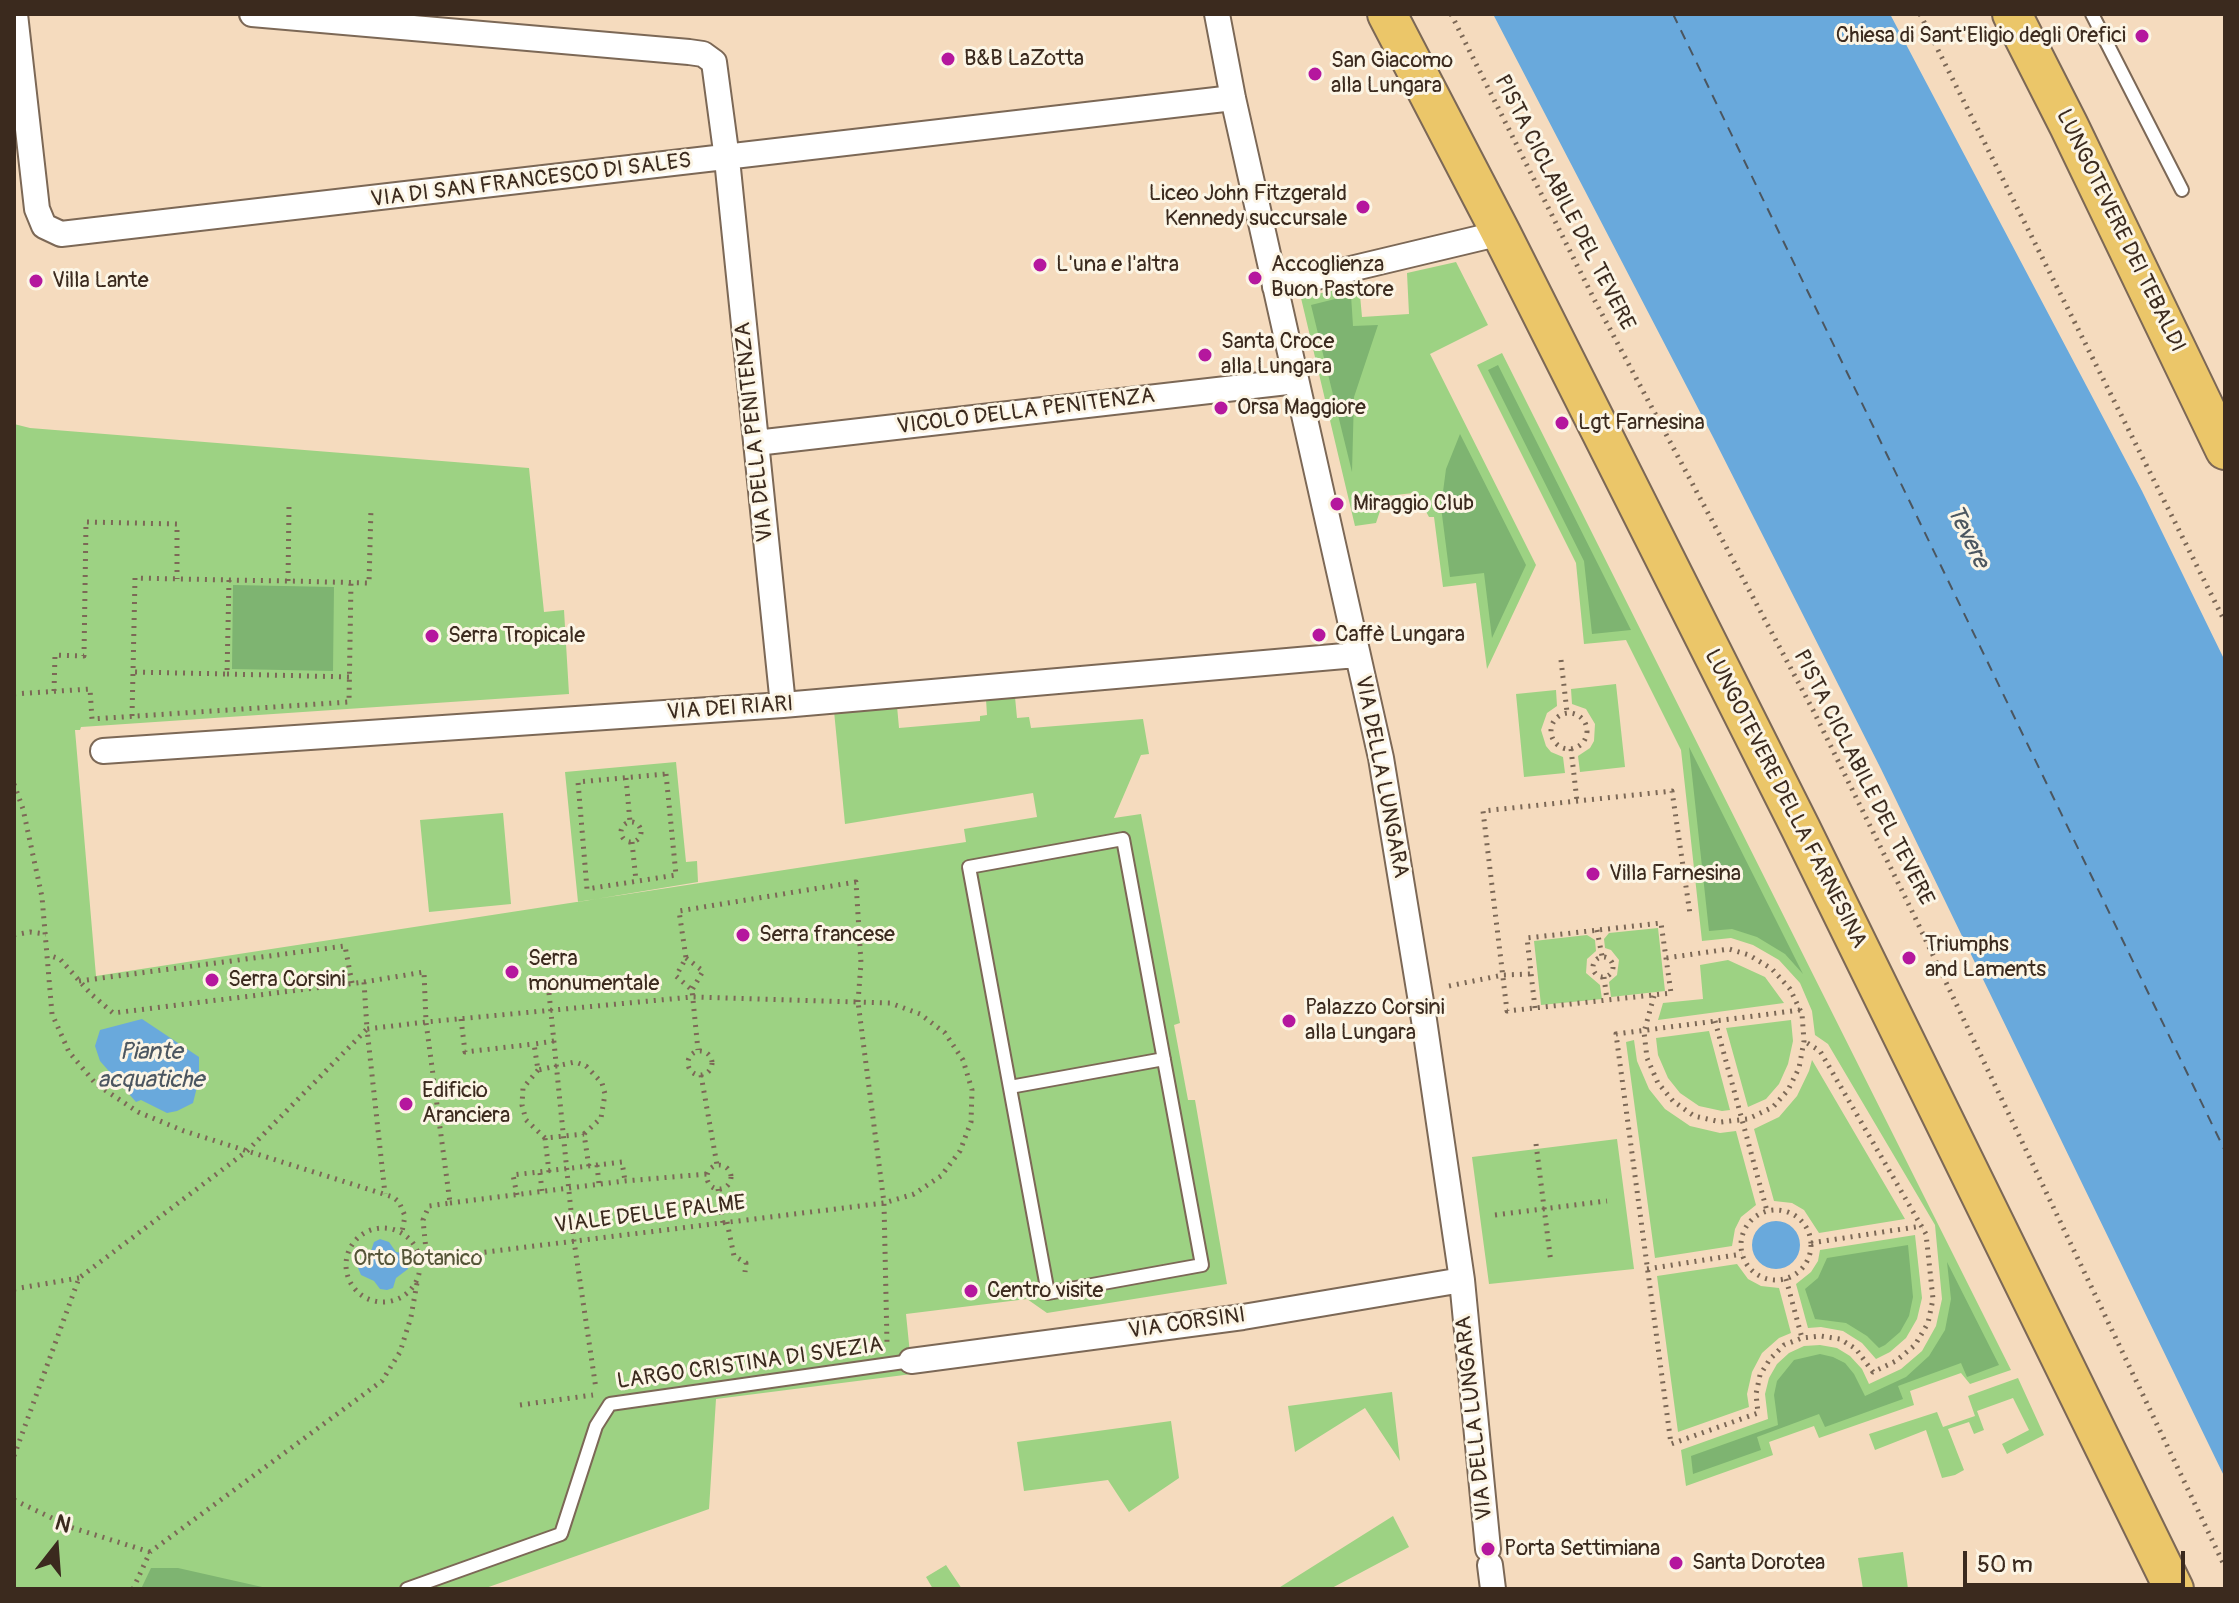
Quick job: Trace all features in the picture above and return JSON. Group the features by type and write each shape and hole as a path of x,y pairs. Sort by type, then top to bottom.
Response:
{"main road":[{"name":"LUNGOTEVERE DELLA FARNESINA","path":"1387,14 1501,233 1800,827 2174,1589"},
{"name":"LUNGOTEVERE DEI TEBALDI","path":"2012,14 2225,450"}],"street":[{"name":"VIA DI SAN FRANCESCO DI SALES","path":"15,14 37,209 44,226 61,234 1233,98"},
{"name":"VIA DELLA PENITENZA","path":"252,14 710,57 716,67 727,159 783,705"},
{"path":"1203,14 1233,98"},
{"name":"VIA DELLA LUNGARA","path":"1217,14 1383,773 1424,1020 1462,1280 1490,1568"},
{"path":"1275,287 1501,233"},
{"name":"VICOLO DELLA PENITENZA","path":"756,443 1296,381"},
{"name":"VIA DEI RIARI","path":"103,751 783,705 1356,655"},
{"name":"VIA CORSINI","path":"911,1361 1243,1317 1462,1280"}],"lane":[{"path":"2092,14 2182,190"},
{"path":"1123,839 1164,1059 1202,1265 1048,1293 969,867 1123,839"},
{"path":"1010,1087 1164,1059"},
{"name":"LARGO CRISTINA DI SVEZIA","path":"407,1589 561,1534 596,1426 610,1404 911,1361"}],"path":[{"name":"PISTA CICLABILE DEL TEVERE","path":"1451,14 1610,329 1813,710 2225,1567"},
{"path":"1920,14 2225,622"},
{"path":"288,581 289,506"},
{"path":"132,716 135,578 369,583 371,508"},
{"path":"54,691 55,655 84,656 86,522 177,524 177,579"},
{"path":"227,674 229,580"},
{"path":"14,694 90,689 92,719 349,702 351,582"},
{"path":"1561,660 1567,712"},
{"path":"133,672 350,677"},
{"path":"1567,712 1580,716 1588,732 1583,742 1571,749 1557,745 1551,735 1554,719 1567,712"},
{"path":"1571,749 1577,801"},
{"path":"666,774 676,875 636,881 587,889 578,782 666,774"},
{"path":"626,778 630,822"},
{"path":"14,784 23,809 42,897 52,1014 69,1052 96,1084 138,1112 184,1131 385,1194 399,1202 403,1209 402,1232"},
{"path":"1535,1008 1527,938 1661,923 1671,993 1655,995 1607,1000 1535,1008 1507,1011 1483,811 1672,791 1690,914"},
{"path":"630,822 638,824 641,831 639,838 632,842 621,833 624,825 630,822"},
{"path":"632,842 636,881"},
{"path":"692,990 676,976 686,958 679,911 856,882 861,963 858,1002 884,1203 887,1350 911,1361"},
{"path":"1597,930 1602,956"},
{"path":"14,935 30,932 46,934"},
{"path":"79,981 345,946 352,983"},
{"path":"1655,995 1645,1030 1647,1058 1658,1083 1673,1101 1694,1116 1721,1122 1742,1120 1773,1107 1788,1090 1799,1068 1804,1041 1800,1010 1790,989 1772,969 1749,955 1729,949 1666,958"},
{"path":"48,955 60,959 113,1013 424,972 426,1022 450,1203"},
{"path":"1602,956 1612,961 1613,967 1611,973 1604,977 1596,975 1592,966 1602,956"},
{"path":"686,958 703,971 692,990 698,1050"},
{"path":"1449,986 1503,975 1531,974"},
{"path":"1604,977 1607,1000"},
{"path":"364,982 385,1194"},
{"path":"520,1405 597,1394 574,1241 549,993"},
{"name":"VIALE DELLE PALME","path":"367,1029 692,997 890,1003 920,1014 945,1033 963,1060 972,1090 971,1122 960,1151 941,1176 914,1194 884,1203 424,1260"},
{"path":"1800,1010 1616,1034 1671,1444 1758,1413 1756,1394 1760,1375 1784,1345 1802,1338 1821,1336 1840,1339 1856,1349 1873,1372 1896,1361 1915,1345 1928,1323 1933,1299 1926,1234 1820,1051 1804,1041"},
{"path":"461,1019 465,1052 554,1041"},
{"path":"1715,1021 1767,1211"},
{"path":"14,1289 79,1278 247,1151 367,1029"},
{"path":"534,1044 538,1070"},
{"path":"698,1050 707,1052 712,1059 709,1071 701,1075 694,1073 687,1064 689,1057 698,1050"},
{"path":"545,1138 584,1134 601,1118 605,1094 602,1083 586,1066 575,1062 538,1070 523,1088 522,1105 526,1120 545,1138 549,1172"},
{"path":"701,1075 717,1165"},
{"path":"584,1134 589,1167"},
{"path":"1536,1144 1551,1263"},
{"path":"517,1195 513,1175 622,1162 625,1181"},
{"path":"597,1165 599,1184"},
{"path":"717,1165 726,1166 732,1177 728,1185 718,1189 710,1185 707,1174 710,1168 717,1165"},
{"path":"540,1173 542,1191"},
{"path":"133,1589 150,1552 382,1381 400,1352 409,1327 424,1260 423,1220 429,1206 569,1187 707,1174"},
{"path":"718,1189 734,1256 746,1263 745,1272"},
{"path":"1495,1215 1607,1201"},
{"path":"1778,1209 1798,1217 1806,1226 1811,1243 1804,1267 1786,1279 1774,1280 1754,1272 1742,1254 1743,1232 1757,1215 1767,1211 1778,1209"},
{"path":"1811,1243 1922,1226"},
{"path":"417,1283 399,1299 376,1302 365,1298 356,1290 346,1269 351,1246 367,1231 379,1227 402,1232 411,1239 424,1260"},
{"path":"1647,1269 1742,1254"},
{"path":"14,1456 79,1278"},
{"path":"1786,1279 1802,1338"},
{"path":"14,1500 73,1528 150,1552"}],"green space":[{"path":"1456,262 1488,325 1430,354 1536,565 1487,669 1476,583 1443,587 1434,517 1429,517 1416,501 1414,493 1386,496 1387,504 1380,511 1376,523 1355,526 1301,298 1359,284 1362,317 1409,314 1407,273"},
{"path":"1351,295 1353,326 1378,325 1354,397 1352,472 1311,305"},
{"path":"1502,353 2011,1370 1970,1384 1961,1373 1910,1391 1914,1405 1819,1438 1814,1426 1769,1442 1773,1455 1686,1486 1681,1450 1768,1419 1765,1394 1769,1378 1777,1364 1789,1353 1804,1346 1837,1348 1862,1369 1869,1384 1901,1369 1922,1351 1936,1326 1942,1299 1935,1225 1828,1044 1815,1035 1812,1011 1800,983 1779,960 1753,945 1731,938 1702,941 1681,750 1626,640 1584,644 1576,563 1477,365"},
{"path":"1498,365 1631,630 1592,634 1584,561 1488,370"},
{"name":"Orto Botanico","path":"14,424 30,428 529,468 544,612 564,610 569,694 81,727 75,730 96,976 966,842 964,829 1037,817 1033,793 845,824 834,711 897,706 899,728 980,721 980,716 987,715 986,699 1015,697 1017,718 1029,717 1031,728 1143,719 1149,754 1141,755 1114,818 1141,814 1180,1023 1174,1025 1188,1100 1195,1100 1227,1284 1047,1313 1027,1299 906,1314 912,1374 716,1399 709,1509 483,1589 14,1589"},
{"path":"1460,434 1526,565 1492,638 1484,573 1450,577 1441,507 1446,469"},
{"path":"233,585 334,587 333,671 232,669"},
{"path":"1616,684 1625,767 1580,772 1578,756 1594,741 1595,724 1586,709 1572,704 1571,689"},
{"path":"1556,690 1557,706 1547,713 1541,730 1546,746 1563,757 1565,773 1524,777 1516,694"},
{"path":"1689,747 1803,974 1785,954 1757,937 1732,929 1709,931"},
{"path":"676,762 686,862 697,861 698,882 578,902 565,772"},
{"path":"503,813 511,904 429,912 420,820"},
{"path":"1658,928 1665,991 1611,997 1609,982 1617,975 1619,960 1605,948 1604,939 1609,933"},
{"path":"1587,935 1595,940 1596,951 1587,959 1586,973 1600,985 1602,999 1541,1005 1534,941"},
{"path":"1728,960 1765,977 1784,1003 1658,1020 1663,1003 1703,999 1700,965"},
{"path":"1791,1020 1793,1041 1779,1084 1766,1099 1748,1107 1726,1028"},
{"path":"1709,1031 1730,1110 1699,1106 1680,1093 1668,1078 1658,1055 1656,1038"},
{"path":"1634,1040 1637,1061 1649,1089 1665,1109 1690,1126 1720,1133 1736,1131 1756,1205 1741,1217 1732,1246 1655,1258 1626,1042"},
{"path":"1812,1060 1905,1219 1819,1233 1804,1210 1792,1203 1774,1201 1754,1129 1779,1117 1797,1096"},
{"path":"1617,1139 1634,1269 1489,1284 1472,1157"},
{"path":"1915,1235 1922,1298 1917,1319 1906,1338 1890,1352 1876,1359 1862,1343 1843,1331 1808,1328 1796,1284 1811,1272 1820,1250"},
{"path":"1908,1245 1913,1297 1909,1316 1900,1332 1885,1345 1879,1348 1846,1323 1815,1319 1805,1289 1818,1278 1827,1258"},
{"path":"1947,1262 1999,1365 1967,1377 1961,1363 1898,1386 1903,1399 1825,1427 1819,1414 1757,1437 1761,1450 1693,1474 1691,1456 1778,1425 1774,1395 1777,1381 1794,1360 1820,1354 1845,1363 1865,1396 1906,1377 1929,1356 1945,1330 1951,1299"},
{"path":"1737,1264 1748,1279 1761,1286 1779,1288 1791,1333 1779,1338 1762,1353 1752,1372 1747,1394 1749,1407 1678,1432 1657,1276"},
{"path":"2018,1378 2044,1435 2007,1454 2002,1444 2029,1430 2013,1398 1977,1411 1984,1430 1974,1434 1969,1422 1948,1429 1964,1470 1955,1475 1942,1478 1926,1430 1875,1450 1869,1434 1937,1412 1943,1427 1975,1416 1968,1396"},
{"path":"1392,1392 1400,1461 1365,1408 1295,1452 1288,1406"},
{"path":"1171,1421 1179,1478 1129,1512 1108,1480 1024,1491 1017,1442"},
{"path":"1393,1516 1409,1547 1330,1589 1277,1589"},
{"path":"1903,1552 1908,1589 1863,1589 1858,1558"},
{"path":"946,1565 962,1589 933,1589 926,1577"},
{"path":"151,1568 178,1568 271,1589 141,1589"}],"water":[{"name":"Tevere","path":"1493,14 1890,14 2142,491 2225,661 2225,1478 1881,769"},
{"name":"Piante acquatiche","path":"142,1019 199,1057 199,1079 193,1103 177,1111 167,1113 141,1100 136,1102 100,1061 95,1046 100,1030"},
{"path":"1776,1221 1793,1228 1800,1245 1793,1262 1776,1269 1759,1262 1752,1245 1759,1228"},
{"path":"380,1239 389,1242 396,1252 403,1253 409,1262 408,1269 396,1278 393,1288 387,1290 380,1289 374,1281 361,1275 358,1268 359,1261"}],"ferry route":[{"path":"1673,14 2225,1151"}],"place":[{"name":"Chiesa di Sant'Eligio degli Orefici","path":"2142,36"},
{"name":"B&B LaZotta","path":"948,59"},
{"name":"San Giacomo alla Lungara","path":"1315,74"},
{"name":"Liceo John Fitzgerald Kennedy succursale","path":"1363,207"},
{"name":"L'una e l'altra","path":"1040,265"},
{"name":"Accoglienza Buon Pastore","path":"1255,278"},
{"name":"Villa Lante","path":"36,281"},
{"name":"Santa Croce alla Lungara","path":"1205,355"},
{"name":"Orsa Maggiore","path":"1221,408"},
{"name":"Lgt Farnesina","path":"1562,423"},
{"name":"Miraggio Club","path":"1337,504"},
{"name":"Caffè Lungara","path":"1319,635"},
{"name":"Serra Tropicale","path":"432,636"},
{"name":"Villa Farnesina","path":"1593,874"},
{"name":"Serra francese","path":"743,935"},
{"name":"Triumphs and Laments","path":"1909,958"},
{"name":"Serra monumentale","path":"512,972"},
{"name":"Serra Corsini","path":"212,980"},
{"name":"Palazzo Corsini alla Lungara","path":"1289,1021"},
{"name":"Edificio Aranciera","path":"406,1104"},
{"name":"Centro visite","path":"971,1291"},
{"name":"Porta Settimiana","path":"1488,1549"},
{"name":"Santa Dorotea","path":"1676,1563"}]}
